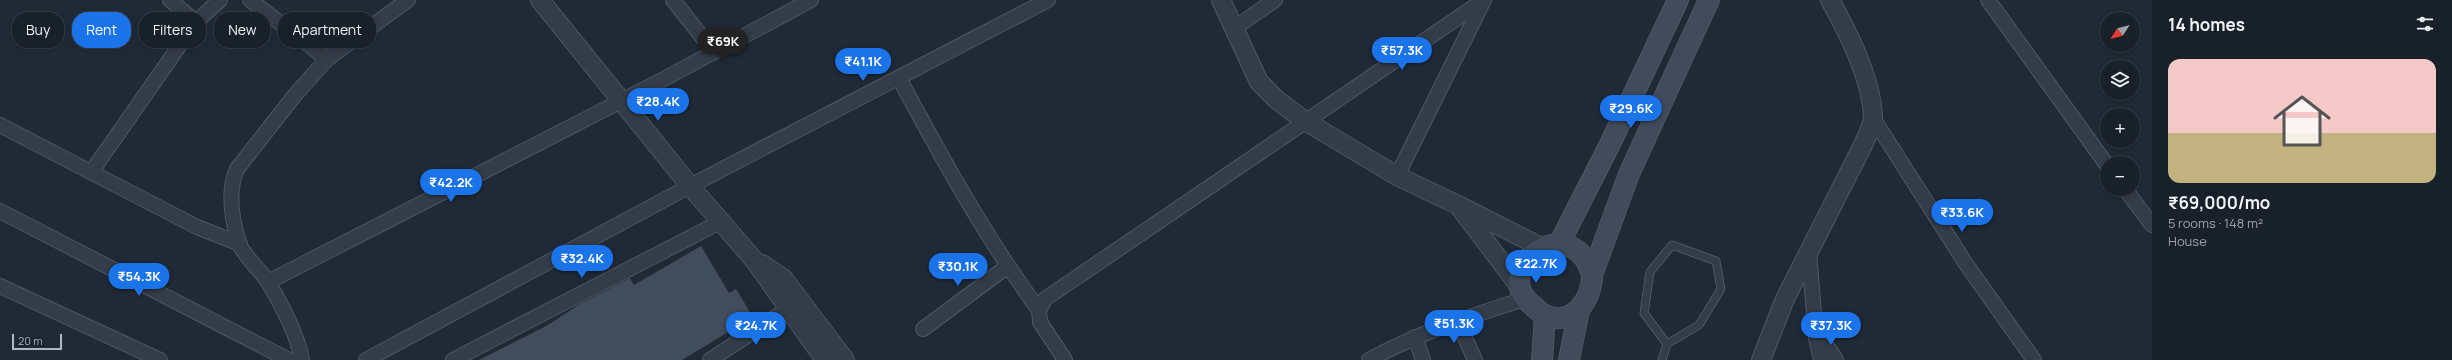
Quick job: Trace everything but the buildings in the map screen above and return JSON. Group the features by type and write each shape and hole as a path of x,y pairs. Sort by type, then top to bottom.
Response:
{"main road":[{"path":"1678,0 1609,146 1550,245 1524,262 1520,274 1522,293 1545,316 1555,318 1568,316 1579,310 1588,300 1592,288 1592,275 1629,174 1709,0"},
{"path":"1550,245 1572,248 1582,255 1592,275"},
{"path":"1568,360 1579,310"},
{"path":"1542,360 1545,316"}],"street":[{"path":"170,0 184,12"},
{"path":"206,13 220,0"},
{"path":"250,0 327,59"},
{"path":"302,360 300,346 268,282 240,244 230,192 236,169 295,95 327,59 408,0"},
{"path":"540,0 690,186 722,221 755,261 788,310 825,360"},
{"path":"673,0 714,52"},
{"path":"268,282 622,100 811,0"},
{"path":"366,360 690,186 1048,0"},
{"path":"1221,0 1233,29 1259,82 1277,100 1305,122 1397,176 1458,205 1550,245"},
{"path":"1233,29 1276,0"},
{"path":"1039,310 1045,299 1484,0"},
{"path":"1397,176 1484,0"},
{"path":"1830,0 1857,56 1869,92 1873,118 1966,264 2034,360"},
{"path":"1988,0 2101,156"},
{"path":"92,171 178,48"},
{"path":"899,78 947,167 1008,266 1039,310 1040,322 1065,360"},
{"path":"1762,360 1785,299 1864,143 1873,118"},
{"path":"0,125 92,171 197,227 240,244"},
{"path":"2130,196 2152,225"},
{"path":"1369,360 1416,337 1522,293 1458,205"},
{"path":"0,211 289,360"},
{"path":"453,360 722,221"},
{"path":"1809,252 1816,338 1821,360"},
{"path":"755,261 772,269 783,278 845,360"},
{"path":"923,329 1008,266"},
{"path":"0,286 160,360"},
{"path":"710,360 788,310"},
{"path":"1457,320 1475,360"},
{"path":"1416,337 1423,360"},
{"path":"1816,338 1830,350 1836,360"}],"lane":[{"path":"1662,360 1666,344 1700,325 1721,289 1716,261 1672,245 1650,272 1644,313 1666,344"}]}
